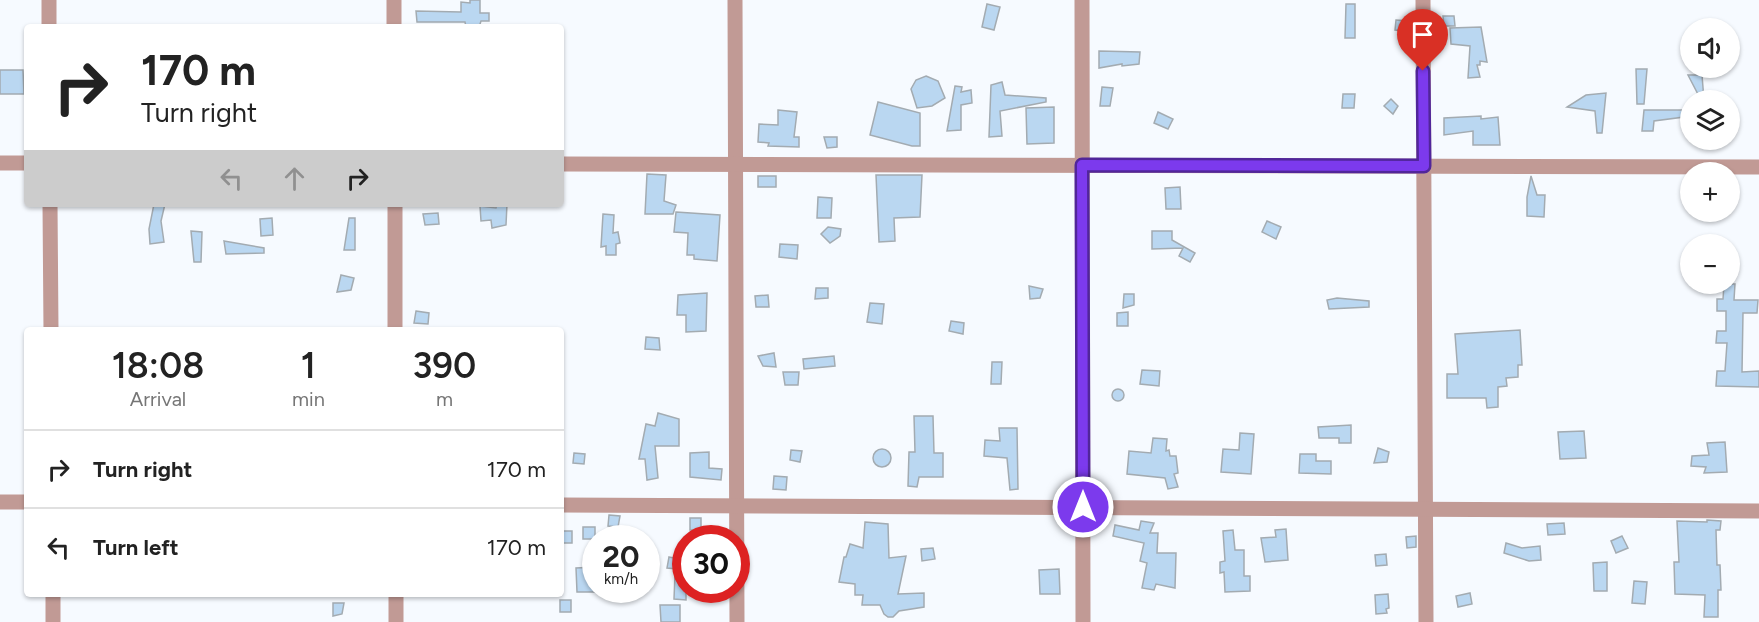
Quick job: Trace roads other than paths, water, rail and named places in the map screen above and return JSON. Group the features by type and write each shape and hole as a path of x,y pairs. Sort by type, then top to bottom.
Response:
{"street":[{"path":"49,0 49,24"},
{"path":"394,0 394,24"},
{"path":"735,0 737,622"},
{"path":"1082,0 1083,622"},
{"path":"1423,0 1426,622"},
{"path":"0,163 24,163"},
{"path":"564,164 1759,166"},
{"path":"50,207 51,327"},
{"path":"395,207 395,327"},
{"path":"0,502 24,502"},
{"path":"564,505 1759,511"},
{"path":"53,597 53,622"},
{"path":"396,597 396,622"}]}
